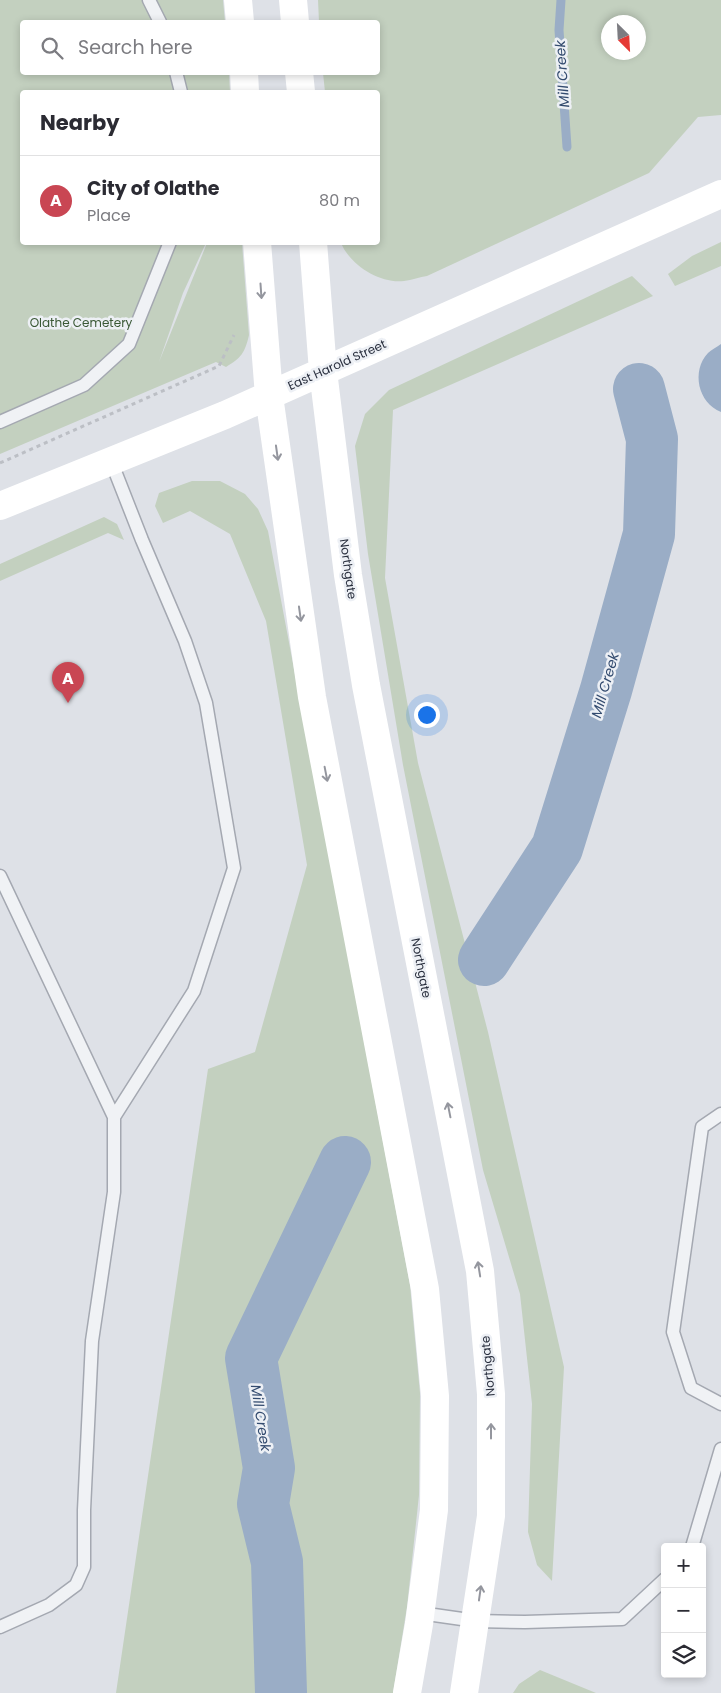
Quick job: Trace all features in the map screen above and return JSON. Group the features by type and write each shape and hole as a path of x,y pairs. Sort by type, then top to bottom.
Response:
{"main road":[{"path":"238,0 240,20"},
{"path":"293,0 295,20"},
{"path":"244,75 245,90"},
{"path":"299,75 301,90"},
{"name":"East Harold Street","path":"0,506 269,396 672,218 721,194"},
{"path":"257,245 269,396 312,697 425,1289 435,1396 434,1510 407,1693"},
{"name":"Northgate","path":"313,245 324,371 348,576 364,676 480,1271 491,1394 491,1506 476,1621 464,1693"}],"lane":[{"path":"149,0 159,20"},
{"path":"177,75 180,90"},
{"path":"0,422 84,384 129,344 169,245"},
{"path":"111,461 185,641 206,703 234,868 194,991 114,1118"},
{"path":"0,876 114,1118 114,1192 92,1341 84,1510 84,1567 76,1585 50,1605 0,1627"},
{"path":"721,1114 702,1127 673,1332 691,1388 721,1404"},
{"path":"693,1543 721,1449"},
{"path":"420,1613 476,1621 525,1622 622,1619 661,1583"}],"path":[{"path":"0,462 219,366 237,328"}],"green space":[{"name":"Olathe Cemetery","path":"0,0 223,0 225,20 20,20 20,75 229,75 230,90 20,90 20,245 205,245 183,293 159,362 206,245 242,245 249,335 242,354 226,367 216,362 0,454"},
{"path":"318,0 721,0 721,115 698,117 649,173 427,276 404,281 385,279 367,271 351,259 342,245 380,245 380,90 325,90 323,75 380,75 380,20 319,20"},
{"path":"721,242 721,266 675,286 668,274 692,256"},
{"path":"632,276 653,296 393,410 385,578 418,763 488,1032 564,1367 552,1581 537,1565 528,1532 532,1404 520,1294 483,1170 403,765 368,554 355,446 365,414 389,390"},
{"path":"192,481 220,481 245,494 258,509 268,531 410,1285 420,1393 419,1495 407,1607 393,1693 116,1693 208,1069 255,1052 307,865 266,621 230,534 190,511 163,523 155,506 159,493"},
{"path":"104,517 117,524 124,540 108,533 0,581 0,564"},
{"path":"540,1670 596,1693 513,1693 519,1684"}],"water":[{"path":"721,344 721,412 707,402 699,386 699,377 703,360 709,352"}],"waterway":[{"name":"Mill Creek","path":"561,0 559,30 567,147"},
{"name":"Mill Creek","path":"484,960 557,848 606,690 649,534 652,439 639,389"},
{"name":"Mill Creek","path":"281,1693 277,1562 263,1504 269,1468 251,1358 345,1162"}],"place":[{"name":"City of Olathe","path":"68,703"}]}
